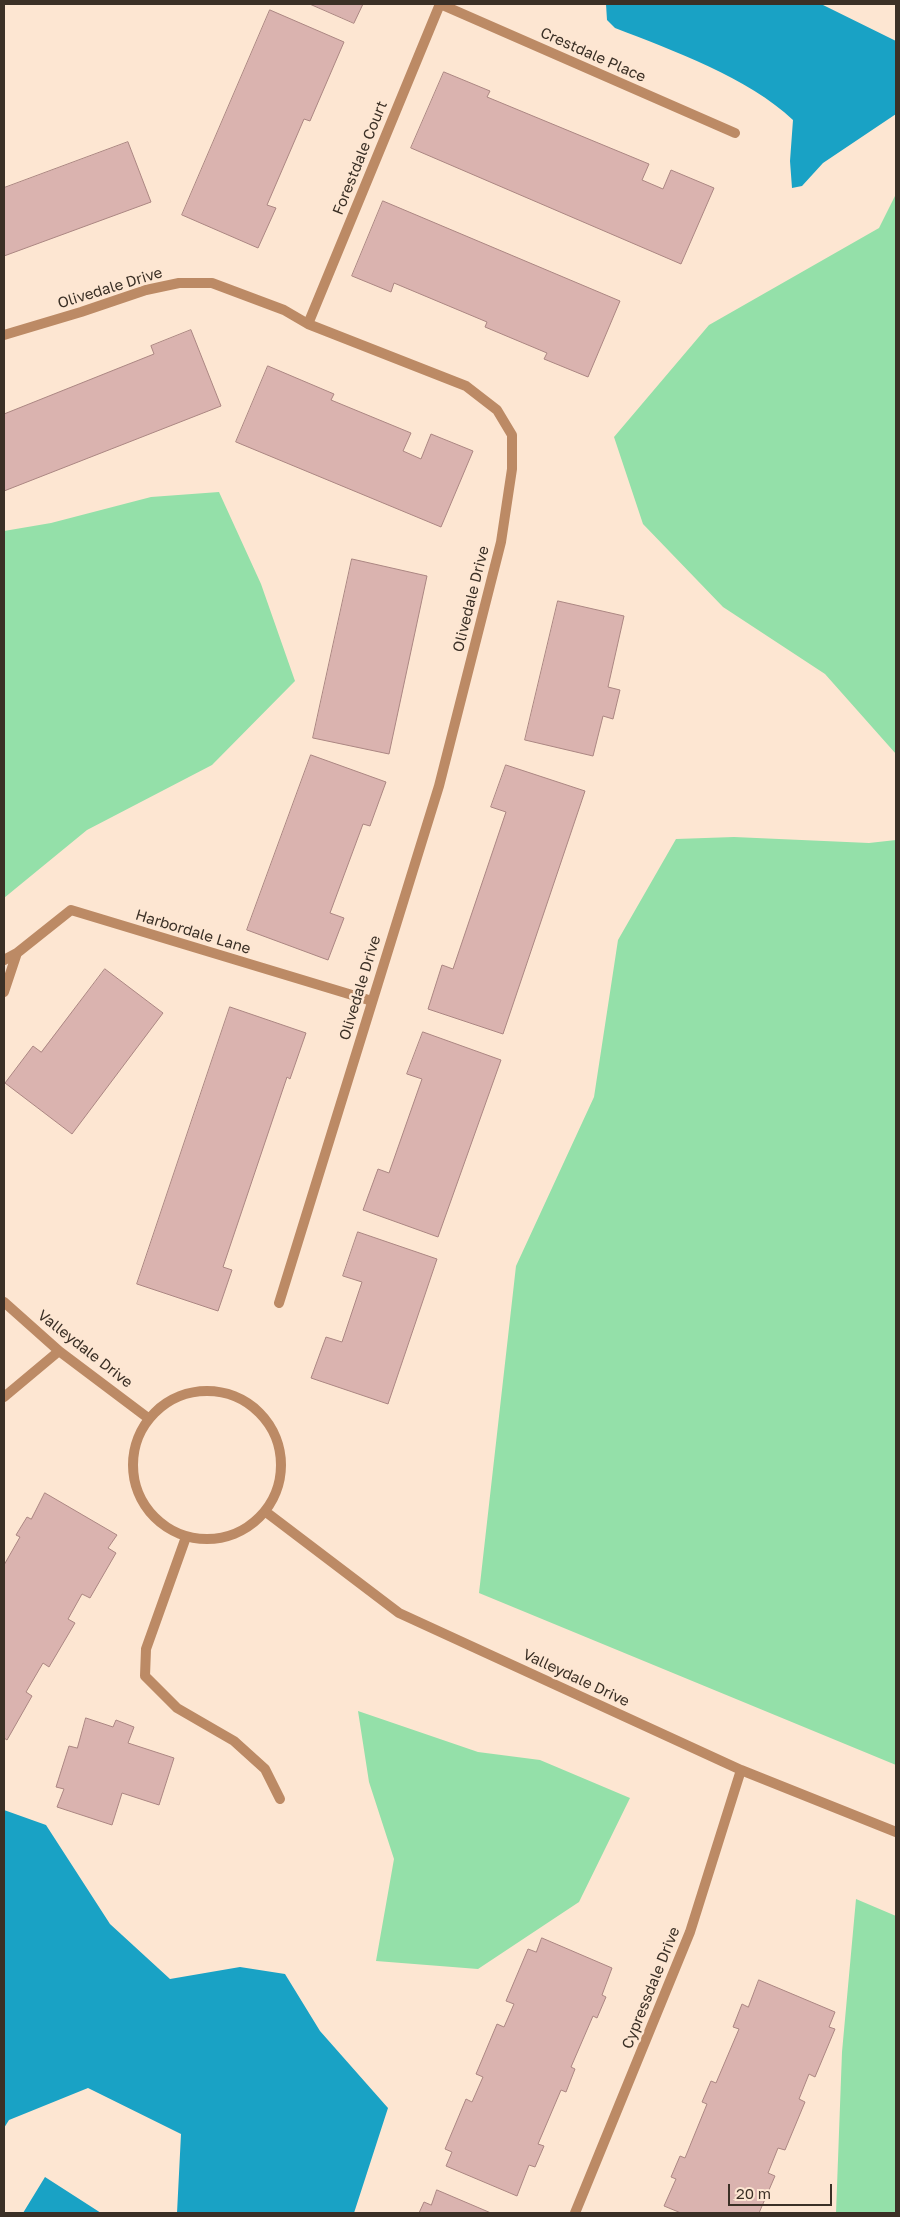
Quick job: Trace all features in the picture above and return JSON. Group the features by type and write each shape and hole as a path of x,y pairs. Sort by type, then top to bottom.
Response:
{"street":[{"name":"Crestdale Place","path":"440,4 735,133"},
{"name":"Forestdale Court","path":"308,324 440,4"},
{"name":"Olivedale Drive","path":"4,335 146,290 179,283 212,282 284,310 308,324 466,386 497,410 512,435 512,469 501,542 439,786 279,1303"},
{"name":"Harbordale Lane","path":"4,960 17,953 71,910 372,1001"},
{"path":"4,992 17,953"},
{"name":"Valleydale Drive","path":"4,1302 59,1351 148,1418"},
{"path":"4,1397 59,1351"},
{"path":"199,1390 228,1392 254,1406 273,1428 282,1456 279,1486 266,1512 243,1531 215,1540 186,1537 160,1524 141,1501 132,1473 134,1444 148,1418 171,1399 199,1390"},
{"name":"Valleydale Drive","path":"266,1512 398,1613 741,1770 896,1832"},
{"path":"186,1537 146,1649 145,1676 177,1708 234,1742 265,1769 280,1799"},
{"name":"Cypressdale Drive","path":"575,2213 700,1907 741,1770"}],"green space":[{"path":"896,194 896,754 825,674 723,607 643,524 614,437 709,325 879,228"},
{"path":"219,492 261,584 295,681 212,765 87,830 4,898 4,531 51,523 151,497"},
{"path":"734,837 869,843 896,840 896,1765 479,1593 516,1266 594,1097 618,940 676,839"},
{"path":"358,1711 478,1752 540,1760 630,1798 579,1902 478,1969 376,1961 394,1859 369,1782"},
{"path":"856,1899 896,1916 896,2213 836,2213 842,2052"}],"water":[{"path":"606,4 821,4 896,41 896,114 823,163 802,186 792,188 790,161 793,120 755,91 709,66 615,28 607,20"},
{"path":"4,1810 46,1825 110,1924 170,1979 240,1967 285,1974 320,2031 388,2108 354,2213 177,2213 181,2134 88,2088 9,2120 4,2128"},
{"path":"45,2177 101,2213 23,2213"}],"building":[{"path":"310,4 363,4 354,23"},
{"path":"270,10 344,42 310,121 304,119 267,205 276,208 258,248 182,215"},
{"path":"444,72 490,91 487,97 649,164 642,180 663,189 671,170 714,188 681,264 411,148"},
{"path":"128,142 151,202 4,256 4,188"},
{"path":"383,201 620,301 588,377 544,359 547,353 485,327 487,322 394,283 391,292 352,276"},
{"path":"191,330 221,406 4,491 4,414 154,354 151,346"},
{"path":"268,366 334,394 331,400 411,433 403,451 421,459 431,434 473,451 441,527 236,442"},
{"path":"352,559 427,576 389,754 313,738"},
{"path":"558,601 624,616 608,687 620,690 613,719 603,716 593,756 525,740"},
{"path":"311,755 386,782 370,826 363,824 330,913 344,918 328,960 247,930"},
{"path":"506,765 585,791 503,1034 428,1009 442,965 453,969 506,812 491,807"},
{"path":"105,969 163,1013 72,1134 5,1083 33,1046 41,1052"},
{"path":"230,1007 306,1033 290,1079 287,1077 223,1267 232,1270 218,1311 137,1284"},
{"path":"423,1032 501,1060 438,1237 363,1210 378,1169 389,1173 422,1079 407,1074"},
{"path":"358,1232 437,1259 388,1404 311,1378 326,1337 342,1342 362,1282 343,1276"},
{"path":"45,1493 117,1535 108,1548 116,1553 90,1598 82,1594 68,1619 75,1623 49,1667 43,1663 26,1692 32,1696 7,1740 4,1738 4,1565 20,1537 16,1535 27,1517 31,1519"},
{"path":"86,1718 113,1727 116,1720 134,1727 128,1743 174,1758 159,1805 122,1793 112,1825 57,1807 64,1789 56,1787 69,1746 77,1748"},
{"path":"542,1938 612,1968 602,1995 606,1997 597,2018 593,2016 571,2067 575,2069 566,2092 561,2090 538,2144 544,2146 535,2167 529,2165 517,2196 446,2166 452,2152 445,2149 466,2099 472,2102 483,2077 476,2074 497,2024 504,2027 514,2004 506,2001 528,1949 536,1952"},
{"path":"759,1980 835,2012 829,2027 835,2029 815,2077 809,2074 799,2099 805,2102 785,2150 778,2148 768,2173 775,2176 759,2213 681,2213 664,2206 676,2179 671,2177 680,2156 685,2158 707,2104 702,2102 711,2081 716,2083 739,2029 733,2027 742,2004 748,2007"},
{"path":"437,2190 491,2213 419,2213 424,2202 431,2205"}]}
